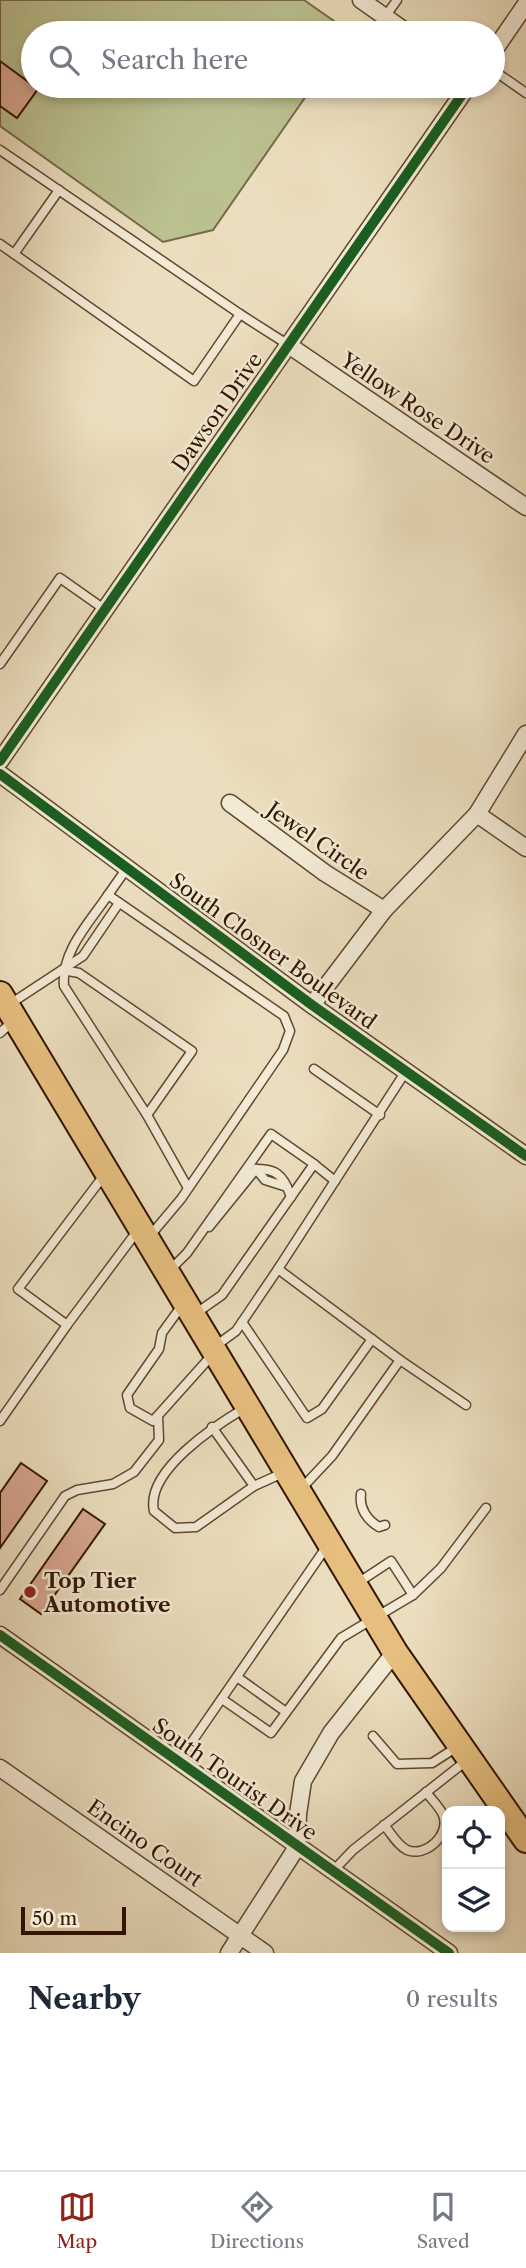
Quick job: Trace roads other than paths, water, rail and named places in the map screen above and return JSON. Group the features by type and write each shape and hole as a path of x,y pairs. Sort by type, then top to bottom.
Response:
{"main road":[{"path":"6,1013 107,1171 395,1652 464,1752 522,1826"}],"street":[{"path":"360,0 391,21"},
{"path":"505,35 526,4"},
{"name":"Dawson Drive","path":"0,761 460,98"},
{"name":"Yellow Rose Drive","path":"287,344 526,508"},
{"path":"312,1005 384,910 477,814 526,734"},
{"name":"South Closner Boulevard","path":"0,774 312,1005 526,1156"},
{"name":"Jewel Circle","path":"230,803 325,873 384,910"},
{"path":"477,814 526,848"},
{"name":"South Tourist Drive","path":"0,1635 449,1953"},
{"path":"229,1953 297,1847 303,1781 331,1733 395,1652"},
{"name":"Encino Court","path":"0,1768 265,1953"}],"lane":[{"path":"385,17 397,0"},
{"path":"505,78 526,93"},
{"path":"0,150 287,344"},
{"path":"14,254 59,190"},
{"path":"0,244 194,381 240,314"},
{"path":"0,664 60,578 104,609"},
{"path":"127,868 72,948 63,970 64,986 147,1115 188,1188"},
{"path":"0,1421 66,1325 144,1233 188,1188 283,1050 290,1031 284,1016 108,895"},
{"path":"6,1013 83,956 119,903"},
{"path":"63,970 79,973 192,1051 147,1115"},
{"path":"314,1069 380,1115"},
{"path":"314,1164 222,1295 189,1308 162,1333 159,1349 127,1395 130,1408 150,1421 158,1416 214,1350 236,1331 380,1115 406,1071"},
{"path":"167,1272 187,1253 271,1134 335,1181"},
{"path":"201,1233 217,1221 256,1169 265,1180 287,1187 290,1197"},
{"path":"66,1325 18,1289 107,1171"},
{"path":"278,1269 400,1360 466,1405"},
{"path":"242,1322 307,1418 322,1409 372,1339"},
{"path":"248,1406 212,1427 187,1449 158,1486 154,1493 154,1511 166,1524 185,1530 196,1527 254,1486 293,1481 332,1457 400,1360"},
{"path":"0,1590 65,1496 77,1490 124,1479 147,1458 159,1440 158,1416"},
{"path":"212,1427 254,1486"},
{"path":"361,1494 360,1504 371,1522 379,1527 385,1525"},
{"path":"222,1699 271,1733 341,1638 413,1595 441,1568 486,1508"},
{"path":"178,1762 329,1542"},
{"path":"355,1584 391,1561 413,1595"},
{"path":"237,1677 286,1712"},
{"path":"373,1736 397,1764 432,1763 464,1752"},
{"path":"332,1872 353,1850 426,1792 464,1752"},
{"path":"384,1825 405,1849 417,1852 432,1847 443,1832 444,1816 426,1792"}],"place":[{"name":"Top Tier Automotive","path":"30,1592"}]}
